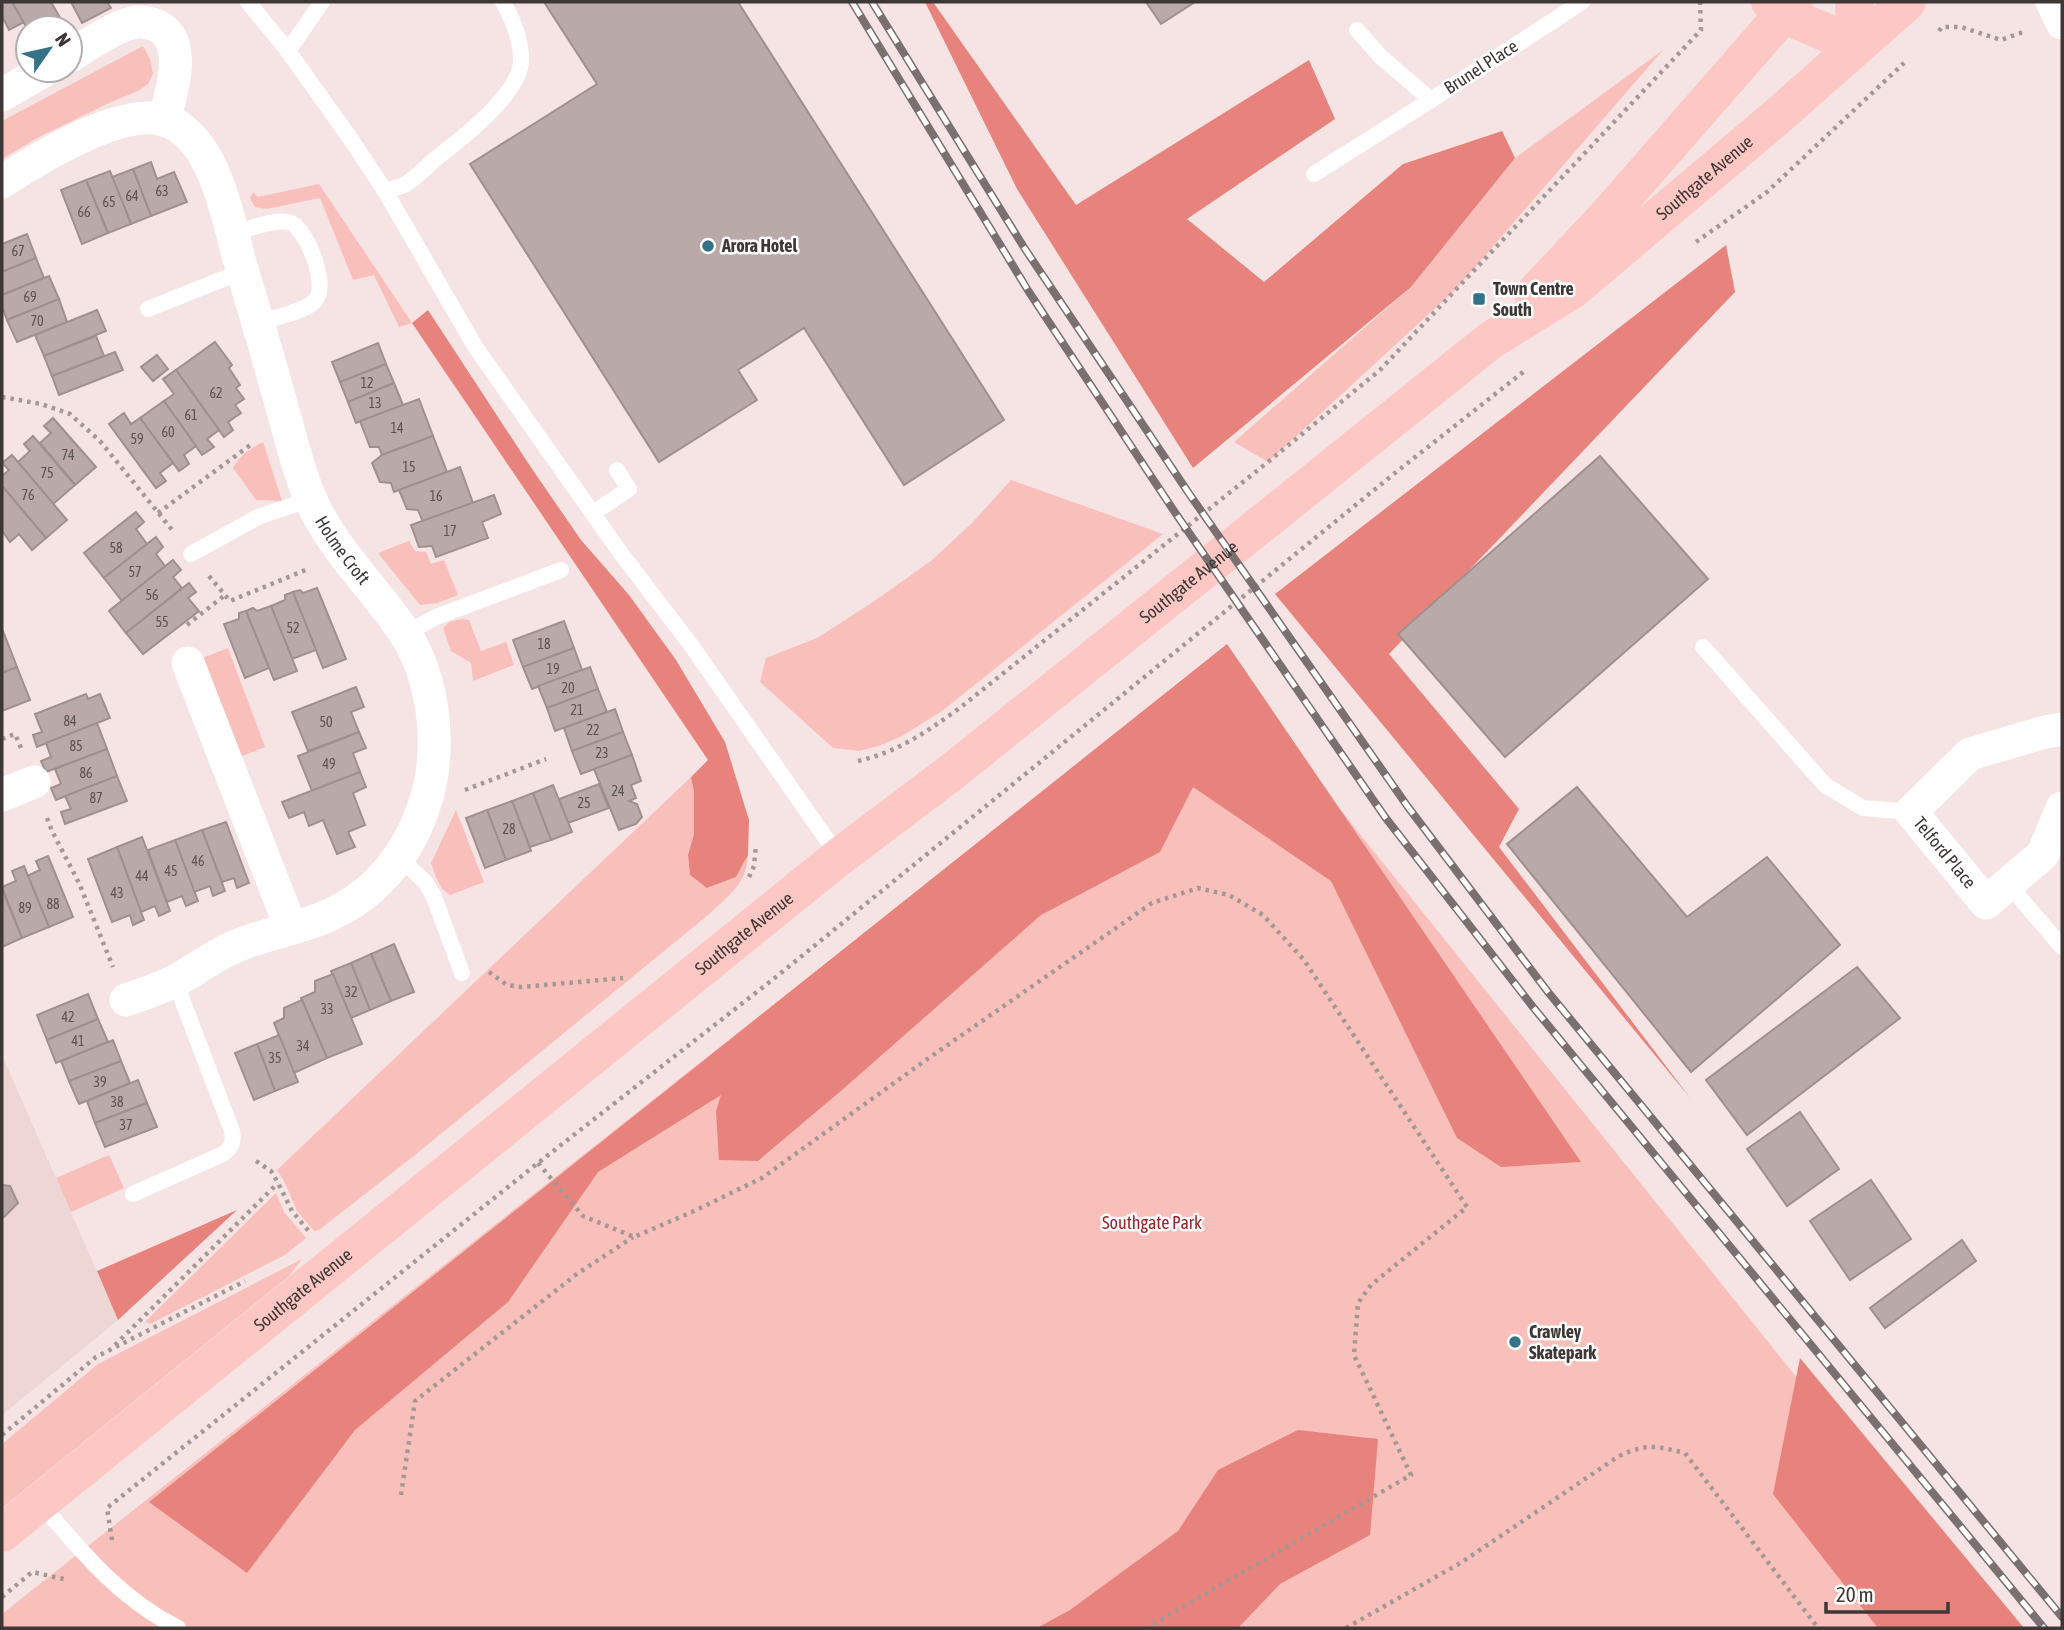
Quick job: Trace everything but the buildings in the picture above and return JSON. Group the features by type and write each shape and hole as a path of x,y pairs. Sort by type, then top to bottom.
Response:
{"main road":[{"path":"1854,2 1857,46"},
{"name":"Southgate Avenue","path":"2,1533 839,857 953,771 1491,340 1572,290 1779,115 1907,2"},
{"path":"1782,6 1857,46"},
{"name":"Southgate Avenue","path":"1491,340 1607,216 1782,6"}],"street":[{"path":"2,182 57,150 106,127 147,118 164,120 176,65 168,35 160,27 141,22 121,26 84,48"},
{"path":"2,95 21,84"},
{"name":"Holme Croft","path":"126,1000 174,981 232,948 261,936 324,918 356,902 381,881 399,858 424,808 431,779 434,719 428,686 405,634 329,536 311,499 297,463 212,167 192,138 164,120"},
{"path":"188,663 291,928"},
{"name":"Telford Place","path":"2062,729 1970,754 1911,811 1986,903 2043,855 2062,808"},
{"path":"2,795 34,782"}],"lane":[{"path":"248,2 288,51 385,191 476,348 691,645 839,857"},
{"path":"288,51 322,2"},
{"path":"385,191 405,185 454,145 480,123 512,86 522,60 509,12 503,2"},
{"name":"Brunel Place","path":"1357,30 1381,57 1431,100 1582,2"},
{"path":"1314,174 1431,100"},
{"path":"232,234 278,222 290,223 301,231 310,245 321,283 319,295 305,307 258,323"},
{"path":"148,309 243,271"},
{"path":"593,513 629,489 617,470"},
{"path":"191,554 258,517 311,499"},
{"path":"405,634 436,617 561,570"},
{"path":"1703,647 1825,785 1863,808 1911,811"},
{"path":"399,858 426,883 434,897 461,971"},
{"path":"2008,884 2062,947"},
{"path":"133,1194 223,1154 232,1145 232,1131 174,981"},
{"path":"39,1502 97,1569 130,1598 178,1628"}],"path":[{"path":"858,761 880,756 904,745 961,707 1380,370 1701,30 1700,2"},
{"path":"1933,36 1942,27 1961,27 2000,40 2058,14"},
{"path":"1689,247 1767,192 1913,55"},
{"path":"2,1597 32,1572 80,1583 114,1555 107,1508 538,1163 776,978 1535,362"},
{"path":"2,397 41,404 71,414 100,441 230,601 344,555"},
{"path":"158,513 286,419"},
{"path":"2,739 15,734 52,831 79,883 126,1000"},
{"path":"426,797 442,798 546,759"},
{"path":"401,1495 415,1401 577,1273 634,1237 762,1178 926,1060 1152,904 1198,888 1229,895 1263,915 1304,960 1467,1207 1371,1285 1358,1303 1354,1355 1411,1475 1146,1628"},
{"path":"461,971 479,966 507,985 521,987 606,978 624,978 630,981"},
{"path":"232,1145 271,1171 292,1211 317,1241"},
{"path":"538,1163 583,1216 634,1237"},
{"path":"112,1348 278,1183"},
{"path":"1346,1628 1462,1562 1619,1456 1639,1447 1658,1447 1685,1453 1818,1628"}],"shaded area":[{"path":"925,2 933,2 1076,205 1309,60 1335,119 1187,219 1264,282 1403,164 1502,131 1515,158 1411,287 1193,468 1017,189"},
{"path":"1726,245 1735,292 1389,654 1519,809 1499,847 1691,1099 1275,594"},
{"path":"428,310 581,540 629,595 676,660 725,742 749,820 748,855 736,877 707,888 690,875 688,855 694,834 694,792 691,777 708,760 412,323"},
{"path":"1227,644 1581,1162 1501,1167 1457,1138 1331,881 1193,787 1160,852 1041,915 758,1161 719,1160 716,1111 721,1095 598,1172 508,1302 355,1430 247,1573 149,1502"},
{"path":"2,1055 118,1320 2,1415"},
{"path":"237,1210 118,1320 97,1271"},
{"path":"1800,1358 2024,1628 1878,1628 1773,1494"},
{"path":"1298,1430 1378,1439 1370,1535 1280,1584 1238,1628 1037,1628 1070,1610 1178,1531 1218,1470"}],"green space":[{"path":"143,46 150,59 153,74 148,84 138,91 37,138 2,159 2,121 72,84 84,84 84,77"},
{"path":"1663,50 1457,288 1268,462 1234,442 1411,287 1515,158"},
{"path":"319,184 412,323 399,327 374,275 353,280 320,198 266,209 255,207 250,198 253,192 258,197"},
{"path":"263,442 282,501 256,500 233,468 245,453"},
{"path":"1011,480 1163,534 942,711 902,736 879,746 859,751 833,748 760,682 766,658 817,638 931,561 972,523"},
{"path":"409,541 415,551 426,552 431,564 444,560 458,595 437,603 420,605 378,553"},
{"path":"469,620 481,651 506,642 514,665 473,681 471,663 451,651 443,628 449,622"},
{"path":"228,648 265,747 239,757 200,659"},
{"name":"Southgate Park","path":"1216,655 1998,1628 2,1628 2,1614"},
{"path":"691,777 694,792 694,834 688,855 690,875 708,888 736,877 748,855 744,874 735,889 708,915 415,1155 319,1230 314,1231 297,1211 277,1170"},
{"path":"456,810 484,882 450,895 442,889 431,863"},
{"path":"109,1155 124,1188 71,1212 56,1178"},
{"path":"276,1193 284,1212 306,1238 285,1255 150,1324 145,1322"},
{"path":"302,1259 289,1276 2,1508 2,1444 98,1364"}],"railway":[{"path":"852,2 1029,292 1174,511 1385,817 1533,1007 2044,1628"},
{"path":"872,2 1025,249 1190,495 1408,807 1548,992 2062,1617"}],"place":[{"name":"Arora Hotel","path":"708,246"},
{"name":"Town Centre South","path":"1479,299"},
{"name":"Crawley Skatepark","path":"1515,1342"}]}
